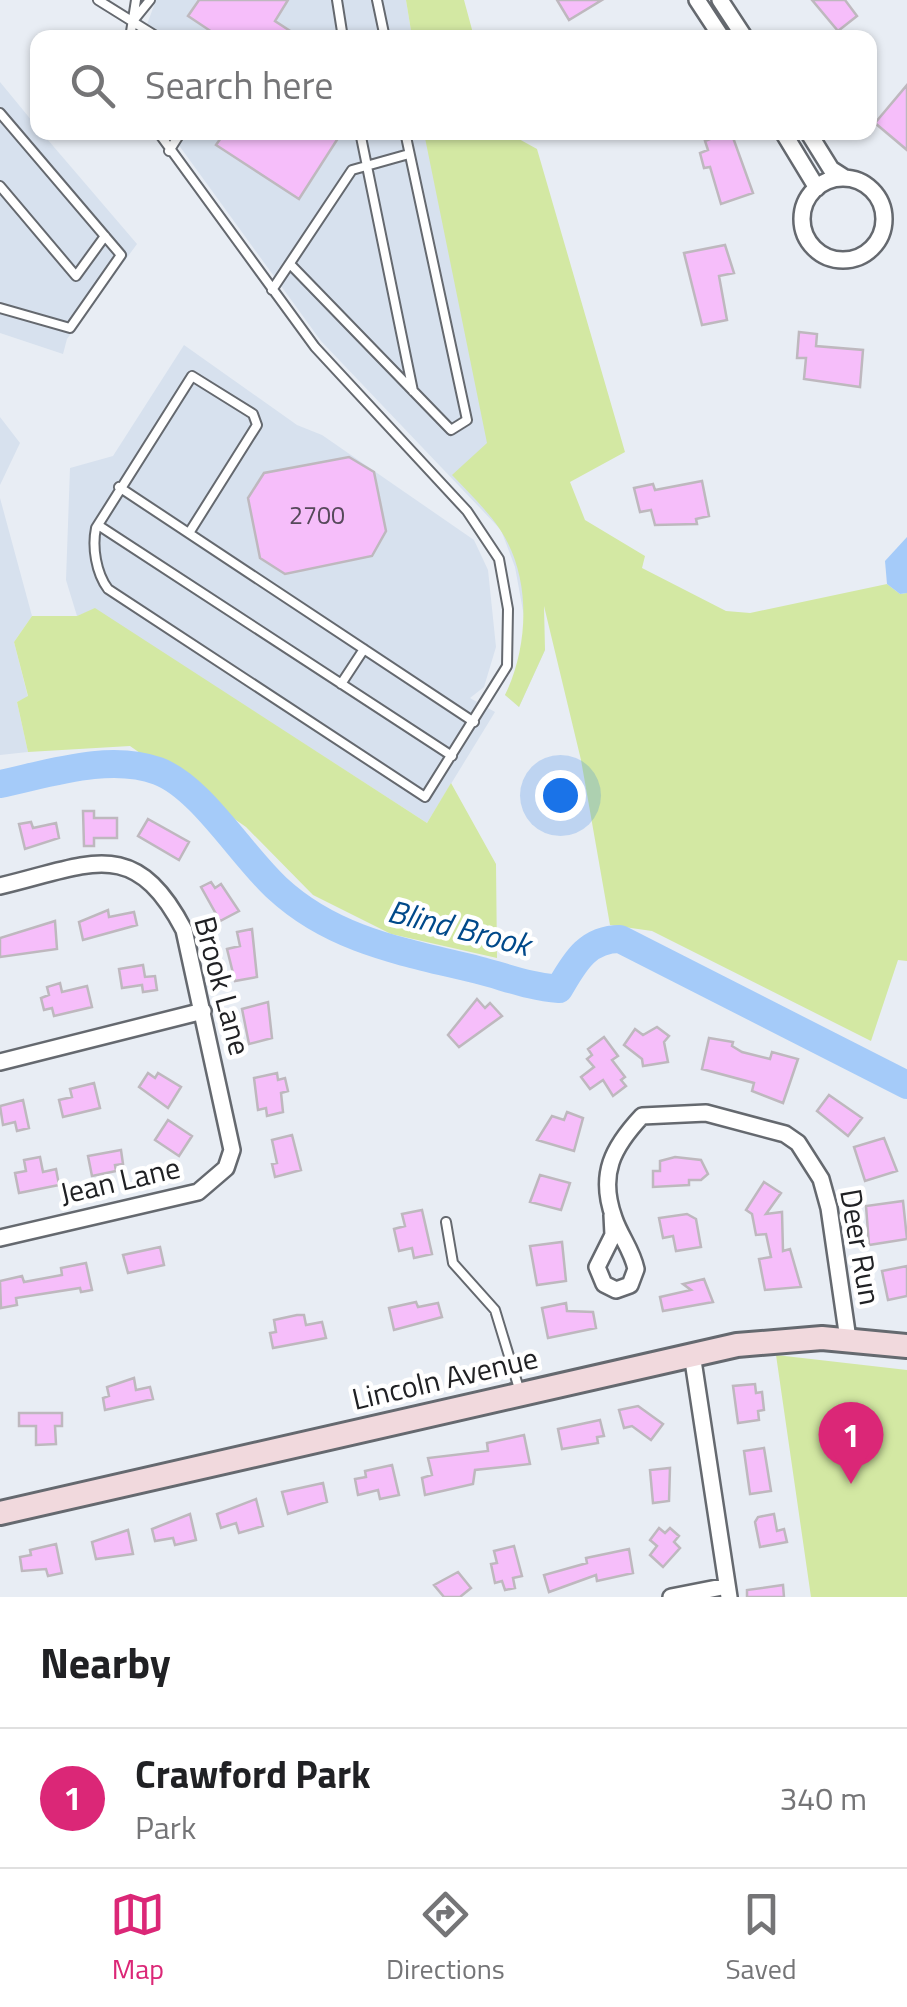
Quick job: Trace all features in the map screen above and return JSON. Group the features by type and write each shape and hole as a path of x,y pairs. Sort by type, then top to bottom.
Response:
{"street":[{"path":"697,0 717,30"},
{"path":"720,0 740,30"},
{"path":"788,140 816,188"},
{"path":"813,140 831,169 864,184 882,207 881,235 858,257 830,258 808,240 802,212 816,188 845,178"},
{"name":"Brook Lane","path":"0,886 105,864 131,867 148,876 168,899 184,930 232,1150"},
{"path":"0,1062 204,1012"},
{"name":"Deer Run","path":"612,1215 608,1170 615,1145 642,1116 706,1113 785,1134 811,1160 821,1179 848,1340"},
{"name":"Jean Lane","path":"0,1238 198,1192 226,1168 232,1150"},
{"name":"Lincoln Avenue","path":"0,1513 692,1354 772,1340 848,1340 907,1346"},
{"path":"670,1597 728,1591 692,1354"}],"lane":[{"path":"98,0 147,30"},
{"path":"131,30 136,0"},
{"path":"133,21 150,0"},
{"path":"336,0 342,30"},
{"path":"377,0 383,30"},
{"path":"0,113 121,255 70,328 0,308"},
{"path":"163,140 315,347 467,511 498,559 510,647 499,684 425,797 108,589 100,579 93,540 98,525 192,376 253,414 256,430 189,534"},
{"path":"169,151 176,140"},
{"path":"361,140 413,391"},
{"path":"290,264 451,430 467,420 406,140"},
{"path":"272,290 352,170 409,154"},
{"path":"0,186 76,276 105,236"},
{"path":"119,487 474,722"},
{"path":"98,525 452,756"},
{"path":"341,684 364,649"},
{"path":"446,1222 453,1263 495,1310 520,1392"}],"shaded area":[{"path":"156,0 406,0 411,30 145,30"},
{"path":"0,82 30,118 30,140 48,140 137,244 67,339 63,354 0,333"},
{"path":"175,140 464,140 545,650 519,707 505,695 520,665 525,622 515,567 501,530 321,341"},
{"path":"184,345 297,425 322,435 474,540 488,570 496,647 484,687 470,698 495,712 427,823 95,609 77,616 66,580 70,468 113,456"},
{"path":"0,417 20,443 0,485"},
{"path":"0,498 32,616 14,642 28,697 17,702 28,752 0,755"}],"green space":[{"path":"406,0 464,0 472,30 411,30"},
{"path":"425,140 521,140 537,149 625,452 570,482 585,520 645,556 642,568 726,611 750,613 887,584 900,594 907,593 907,961 898,960 871,1041 652,931 610,925 581,760 544,606 545,650 519,707 505,695 522,633 522,589 517,567 499,528 452,475 487,443"},
{"path":"95,608 427,823 451,783 496,864 497,958 391,934 313,895 246,827 130,746 28,752 17,702 28,696 14,642 32,616 77,616"},
{"path":"776,1355 907,1370 907,1597 811,1597"}],"water":[{"path":"907,537 907,593 900,594 887,584 885,561"}],"building":[{"path":"199,0 288,0 275,21 289,30 209,30 188,16"},
{"path":"557,0 602,0 569,20"},
{"path":"812,0 845,0 857,16 837,30"},
{"path":"907,85 907,150 877,121"},
{"path":"219,140 337,140 299,199 216,145"},
{"path":"734,140 753,193 721,204 710,167 704,168 700,153 708,150 705,141"},
{"path":"725,245 734,273 719,276 727,320 702,325 684,253"},
{"path":"799,332 817,334 816,346 863,350 860,387 804,379 806,358 797,358"},
{"path":"349,457 374,472 386,531 372,556 285,574 260,558 248,498 264,473"},
{"path":"702,481 709,516 696,519 697,524 655,525 651,510 640,512 634,488 653,484 655,490"},
{"path":"83,811 94,811 94,818 117,818 117,838 94,838 94,846 84,846"},
{"path":"148,819 189,842 179,860 138,836"},
{"path":"31,822 33,828 56,823 59,838 25,849 19,824"},
{"path":"211,882 215,888 221,884 239,911 220,921 201,887"},
{"path":"108,910 109,917 134,912 137,925 83,940 79,922"},
{"path":"55,921 57,949 0,957 0,938"},
{"path":"252,929 257,977 235,981 227,949 240,946 237,932"},
{"path":"143,965 145,977 155,976 157,990 143,992 142,985 122,988 119,969"},
{"path":"60,983 62,992 87,986 92,1007 54,1016 52,1008 44,1010 41,998 49,995 47,987"},
{"path":"477,999 485,1008 490,1003 502,1016 459,1047 448,1035"},
{"path":"268,1002 272,1038 249,1044 242,1009"},
{"path":"657,1027 669,1036 664,1042 668,1062 643,1066 642,1059 624,1045 635,1029 643,1035"},
{"path":"604,1037 618,1056 612,1060 625,1077 621,1080 626,1086 613,1096 603,1080 590,1089 581,1077 594,1067 587,1059 592,1055 588,1049"},
{"path":"709,1038 733,1042 732,1046 742,1052 770,1059 772,1052 798,1059 783,1103 752,1091 754,1083 702,1069"},
{"path":"148,1073 155,1078 158,1073 181,1087 168,1108 139,1087"},
{"path":"277,1073 278,1080 285,1078 288,1091 281,1093 283,1112 267,1116 266,1108 258,1110 254,1078"},
{"path":"94,1083 100,1108 63,1117 59,1100 72,1097 70,1089"},
{"path":"829,1095 862,1118 848,1136 817,1111"},
{"path":"23,1100 29,1128 17,1131 15,1122 3,1125 0,1106"},
{"path":"567,1112 583,1118 574,1151 537,1140 552,1116 564,1120"},
{"path":"168,1120 192,1136 179,1156 155,1140"},
{"path":"292,1135 301,1170 275,1177 272,1164 277,1163 272,1140"},
{"path":"884,1138 897,1171 865,1181 854,1147"},
{"path":"121,1150 123,1164 115,1165 116,1171 92,1176 88,1156"},
{"path":"40,1157 43,1172 56,1169 59,1185 19,1193 15,1173 26,1171 24,1160"},
{"path":"675,1157 701,1160 708,1174 701,1180 689,1180 689,1185 653,1187 653,1171 660,1171 660,1161"},
{"path":"540,1175 570,1183 561,1210 530,1202"},
{"path":"764,1182 781,1193 766,1214 782,1212 783,1251 790,1249 801,1287 765,1290 759,1259 771,1257 766,1234 756,1235 752,1214 746,1210"},
{"path":"903,1201 907,1239 869,1245 866,1206"},
{"path":"422,1210 432,1254 414,1258 412,1248 399,1251 394,1229 405,1226 402,1214"},
{"path":"687,1214 696,1219 701,1247 676,1251 673,1236 663,1238 659,1218"},
{"path":"562,1242 566,1281 537,1285 530,1246"},
{"path":"160,1247 164,1265 128,1273 123,1255"},
{"path":"86,1263 92,1290 81,1292 80,1288 16,1298 17,1305 1,1308 0,1281 22,1276 24,1282 62,1275 61,1268"},
{"path":"907,1266 907,1296 888,1300 882,1271"},
{"path":"704,1279 713,1302 663,1311 660,1297 691,1290 683,1284"},
{"path":"416,1302 418,1307 438,1303 442,1317 394,1330 389,1308"},
{"path":"566,1303 567,1311 593,1312 596,1328 548,1338 542,1308"},
{"path":"304,1315 306,1325 322,1322 326,1338 273,1348 270,1333 276,1332 274,1320"},
{"path":"134,1378 136,1390 150,1387 153,1399 105,1410 103,1398 109,1396 107,1387"},
{"path":"755,1384 756,1393 762,1392 764,1410 758,1411 759,1420 738,1423 733,1386"},
{"path":"638,1406 663,1424 651,1440 632,1426 624,1428 619,1410"},
{"path":"19,1413 62,1413 62,1426 55,1426 56,1444 36,1445 36,1426 19,1426"},
{"path":"600,1420 604,1436 597,1437 598,1443 562,1449 558,1429"},
{"path":"524,1435 530,1464 475,1470 473,1484 425,1495 422,1478 432,1475 428,1458 488,1451 487,1443"},
{"path":"764,1448 771,1491 750,1494 744,1451"},
{"path":"392,1465 399,1495 380,1499 378,1490 358,1495 355,1479 366,1477 365,1471"},
{"path":"670,1468 669,1501 653,1503 650,1470"},
{"path":"323,1483 327,1502 288,1514 282,1492"},
{"path":"256,1499 263,1526 239,1533 236,1523 221,1528 217,1514"},
{"path":"190,1514 196,1540 175,1545 173,1538 155,1541 152,1529"},
{"path":"774,1514 777,1531 784,1529 787,1542 760,1547 755,1522 758,1517"},
{"path":"659,1528 665,1533 670,1528 679,1536 674,1542 680,1548 663,1567 650,1555 657,1546 650,1540"},
{"path":"128,1530 133,1554 96,1559 92,1542"},
{"path":"56,1544 62,1573 48,1576 46,1569 22,1571 20,1557 31,1555 30,1550"},
{"path":"514,1546 522,1576 513,1578 515,1588 505,1590 502,1581 495,1583 491,1564 497,1563 494,1551"},
{"path":"629,1549 633,1573 597,1581 596,1575 549,1592 544,1575 587,1563 586,1558"},
{"path":"458,1572 471,1588 460,1597 444,1597 434,1585"},
{"path":"783,1585 784,1597 747,1597 747,1590"}],"waterway":[{"name":"Blind Brook","path":"0,784 99,765 139,766 158,771 190,791 277,888 322,921 346,932 397,950 559,989 590,948 620,939 907,1085"}],"place":[{"name":"Crawford Park","path":"851,1484"}]}
